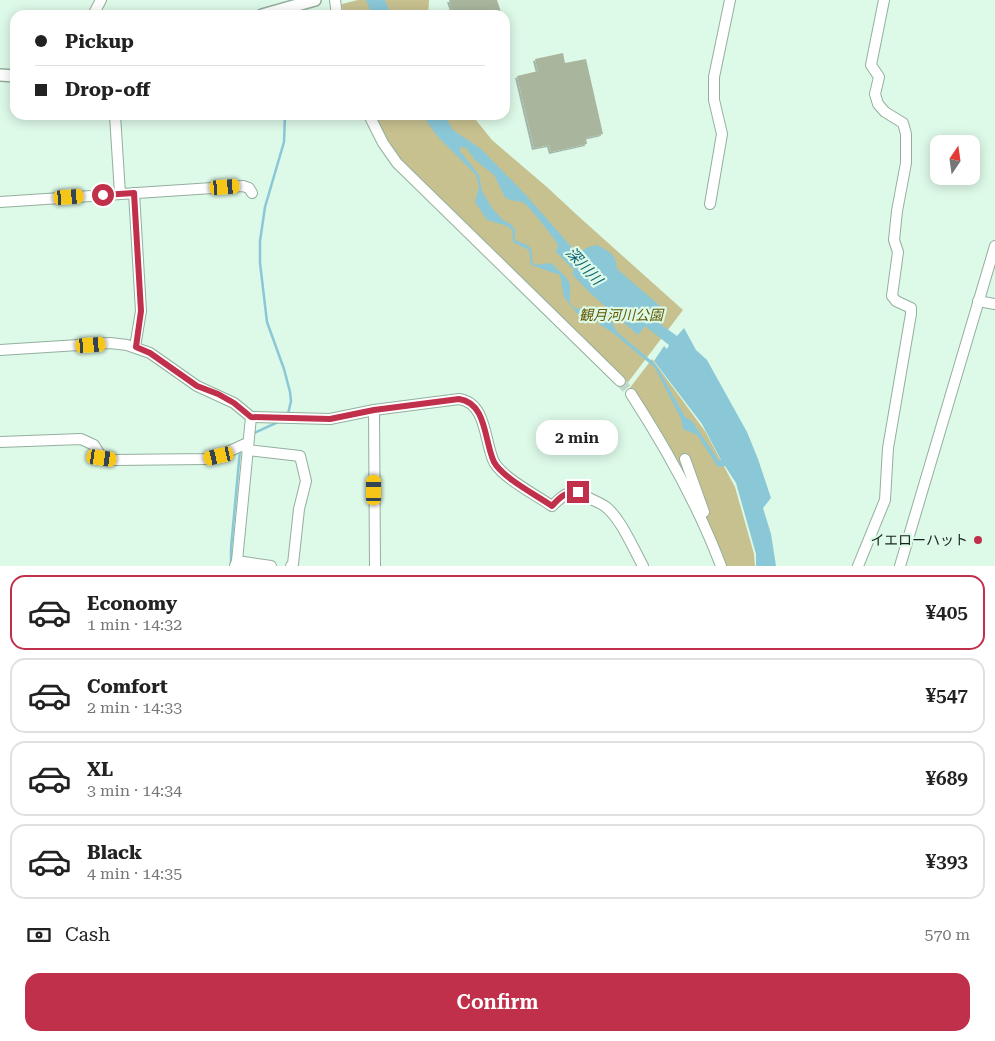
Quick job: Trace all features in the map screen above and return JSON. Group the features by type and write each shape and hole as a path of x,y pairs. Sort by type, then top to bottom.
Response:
{"street":[{"path":"280,10 315,0"},
{"path":"710,204 722,134 714,100 714,77 730,0"},
{"path":"858,566 885,500 888,448 911,308 896,301 892,296 898,252 894,240 906,163 906,128 903,123 885,112 878,104 875,94 880,78 870,65 884,0"},
{"path":"115,120 120,194"},
{"path":"372,120 383,143 397,163 620,381"},
{"path":"0,202 243,186 249,188 252,192"},
{"path":"134,193 141,311 136,347"},
{"path":"900,566 995,246"},
{"path":"978,301 995,304"},
{"path":"0,350 110,343 136,347 150,353 197,386 234,403 251,417 330,419 374,410 459,399 468,400 476,406 494,460 504,475 552,506 562,496 570,492 578,492 605,506 614,515 643,566"},
{"path":"632,394 677,469 705,527 721,566"},
{"path":"374,410 375,566"},
{"path":"251,417 236,563 272,566"},
{"path":"0,442 81,439 94,445 102,458 115,460 206,459 219,456 245,444 248,448 300,456 306,481 299,509 293,564 291,566"},
{"path":"685,459 706,518 705,527"}],"green space":[{"path":"358,0 429,0 428,10 343,10 342,4"},
{"name":"観月河川公園","path":"377,120 476,120 492,140 683,310 626,385 451,214 391,148"},
{"path":"652,359 705,431 735,487 754,554 755,566 723,566 629,389"}],"water":[{"path":"366,0 385,0 389,10 370,10"},
{"name":"深川川","path":"426,120 447,120 453,130 481,149 525,194 575,251 579,253 586,248 597,245 609,252 614,257 617,269 660,306 652,318 677,336 684,328 696,350 707,360 747,432 758,459 771,498 763,508 771,534 776,566 756,566 756,554 736,483 725,466 718,467 697,435 683,429 681,419 655,368 613,333 599,324 594,312 578,314 564,297 560,275 531,265 529,250 513,242 512,230 507,226 487,220 475,202 479,187 476,175 438,137","holes":["460,148 466,148 475,160 494,175 505,197 524,203 536,216 558,245 556,252 574,270 572,274 589,292 638,335 645,326 669,345 667,349 664,346 654,361 702,424 721,460 719,461 692,421 685,417 653,362 617,332 611,320 598,309 575,308 570,303 570,284 566,277 551,263 535,265 532,261 532,251 529,246 515,240 515,230 512,225 503,220 492,208 482,191 479,175 460,151"]}],"building":[{"path":"449,0 497,0 500,10 452,10"},
{"path":"563,53 565,63 586,59 603,134 586,138 587,144 551,152 549,145 534,148 517,76 538,71 535,59"}],"waterway":[{"path":"285,120 284,142 265,207 260,241 260,263 267,322 290,392 291,401 288,414"},
{"path":"252,434 278,422"},
{"path":"231,565 240,450"}],"tunnel":[{"path":"620,381 631,394"}],"place":[{"name":"イエローハット","path":"978,540"}],"route":[{"path":"103,195 134,193 141,311 136,347 150,353 197,386 234,403 251,417 330,419 374,410 459,399 468,400 476,406 494,460 504,475 552,506 562,496 570,492 578,492"}]}
